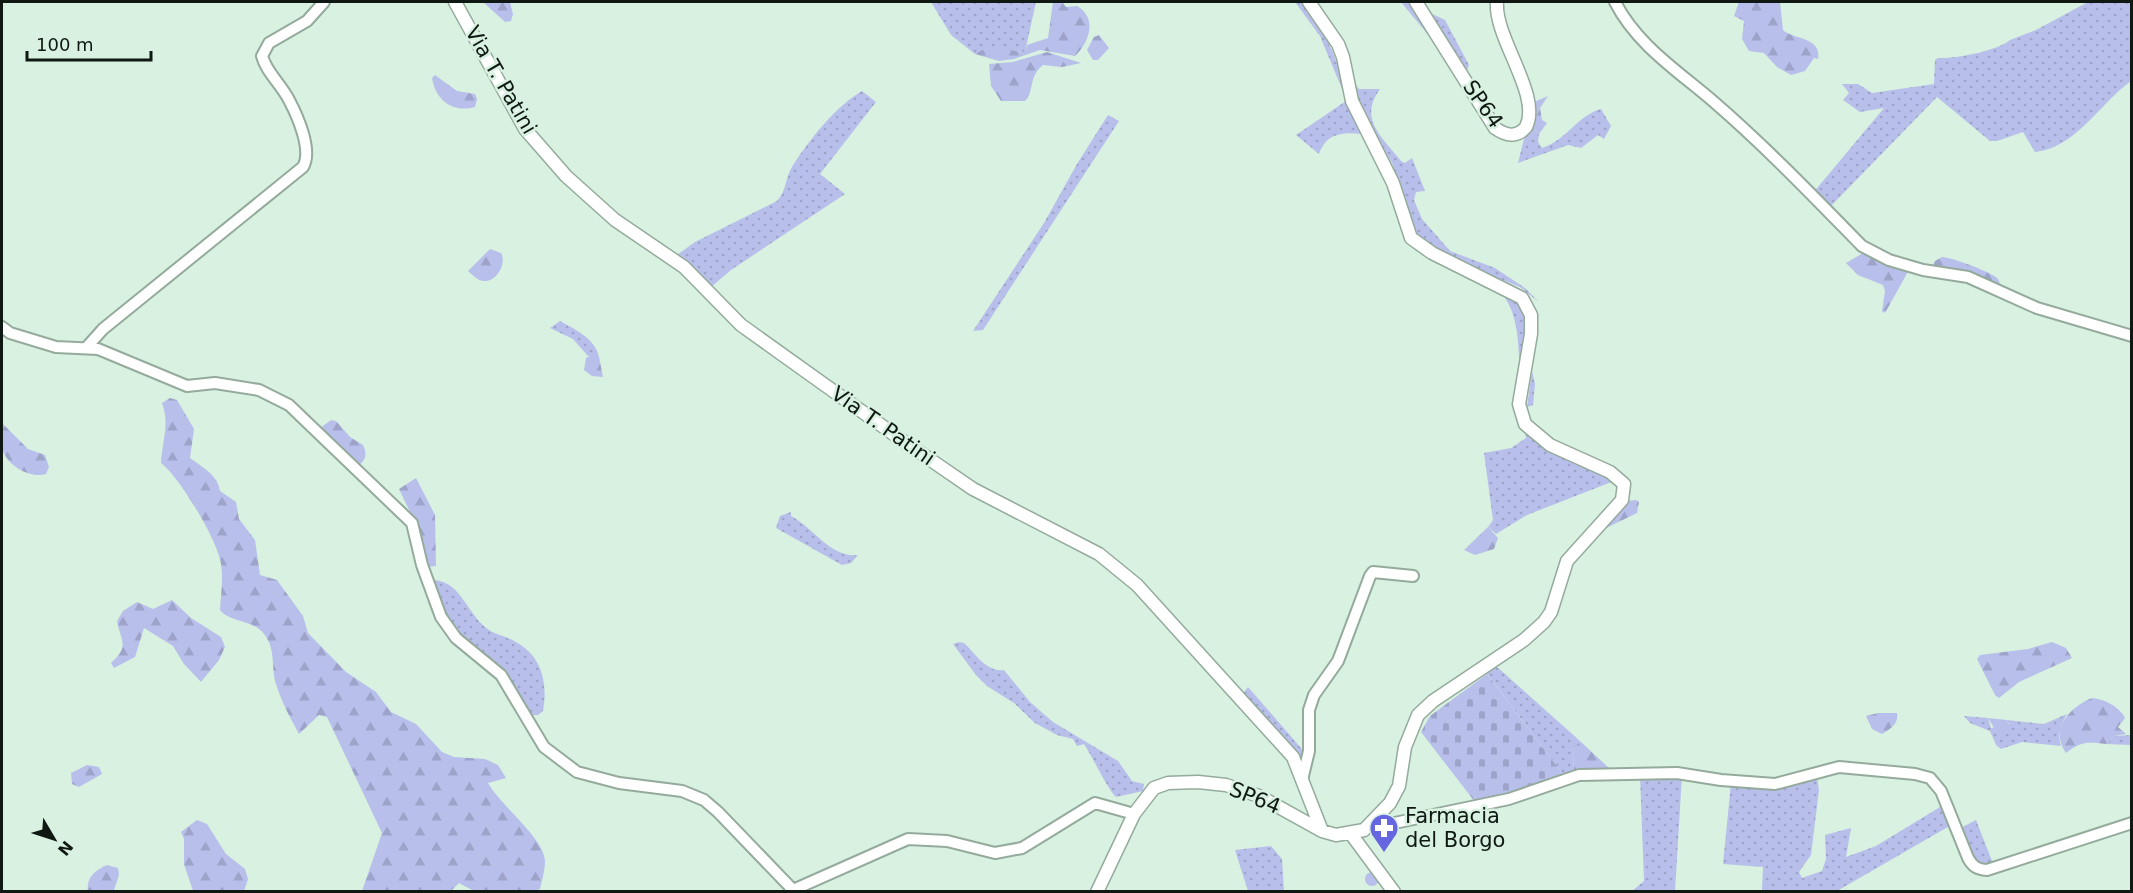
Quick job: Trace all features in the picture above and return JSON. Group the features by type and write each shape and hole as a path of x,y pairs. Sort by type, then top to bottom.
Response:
{"street":[{"path":"86,348 103,329 303,167 306,152 298,122 289,99 264,63 262,56 269,43 307,21 324,2"},
{"name":"Via T. Patini","path":"455,2 525,129 566,176 615,220 684,267 741,325 805,372 973,489 1083,545 1137,585 1293,757 1322,831"},
{"path":"1309,2 1338,44 1352,101 1393,183 1411,238 1432,253 1522,298 1531,315 1531,334 1519,404 1525,424 1550,445 1610,472 1624,484 1622,500 1568,561 1551,612 1544,622 1524,640 1433,701 1418,715 1405,747 1399,786 1375,821 1364,830 1351,834 1394,891"},
{"name":"SP64","path":"1416,2 1495,128 1506,134 1515,135 1526,127 1530,110 1503,29 1497,2"},
{"path":"1615,2 1623,18 1665,64 1714,102 1808,190 1862,246 1889,260 1923,270 1968,277 2037,308 2132,336"},
{"path":"2,327 10,333 56,347 86,348 107,352 187,386 215,383 259,390 289,405 412,523 422,565 441,617 456,638 501,675 544,747 577,772 620,783 682,791 704,800 794,891 908,839 947,841 995,853 1022,848 1095,803 1134,814"},
{"path":"1302,780 1309,751 1309,710 1314,694 1338,661 1370,576 1373,572 1413,576"},
{"path":"1375,821 1385,825 1509,800 1579,775 1677,773 1721,780 1775,784 1839,767 1915,774 1930,778 1941,791 1968,858 1974,867 1981,870 2132,823"},
{"name":"SP64","path":"1097,891 1134,814 1154,788 1178,782 1226,785 1259,796 1322,831 1351,834"}],"green space":[{"path":"483,2 510,2 513,14 511,21 505,22"},
{"path":"931,2 1036,2 1025,52 986,49 975,54 951,35"},
{"path":"1053,2 1062,2 1066,7 1077,6 1088,17 1087,38 1075,56 1040,50 1014,59 999,61 975,54 986,48 1025,52 1027,45 1048,38"},
{"path":"1295,2 1303,2 1324,35 1335,58 1345,96 1320,36"},
{"path":"1401,2 1410,2 1434,42"},
{"path":"1739,2 1780,2 1783,30 1812,43 1818,52 1818,59 1814,58 1805,71 1791,75 1777,67 1764,53 1749,51 1742,39 1744,21 1734,16"},
{"path":"2088,2 2131,2 2131,81 2075,134 2050,149 2035,152 2023,132 1997,141 1990,141 1937,97 1828,209 1813,193 1884,108 1860,112 1843,100 1849,93 1842,84 1858,84 1872,93 1934,84 1935,60 1938,58 1965,56 1996,48"},
{"path":"1424,10 1445,20 1469,65 1466,73"},
{"path":"1099,35 1109,48 1098,60 1093,60 1087,50 1094,37"},
{"path":"1047,52 1081,63 1062,67 1043,65 1035,74 1025,101 1001,101 991,86 989,64 1013,62"},
{"path":"435,75 457,91 475,94 477,99 475,107 453,107 442,99 434,86 432,78"},
{"path":"1352,80 1359,89 1380,89 1371,110 1372,119 1380,136 1401,161 1405,163 1412,158 1425,191 1416,192 1414,200 1422,219 1450,251 1495,268 1525,288 1539,302 1520,287 1450,259 1416,236 1392,163 1370,128"},
{"path":"862,91 876,102 820,174 845,194 731,270 710,288 677,255 695,242 777,201 783,193 792,167 806,146 833,114"},
{"path":"1548,96 1540,108 1542,120 1547,123 1539,134 1533,128 1536,111 1534,102"},
{"path":"1346,101 1362,134 1336,135 1326,142 1319,154 1296,135"},
{"path":"1601,109 1611,126 1604,139 1598,135 1581,148 1568,145 1518,163 1524,139 1533,128 1539,134 1538,142 1542,148 1559,139 1586,116"},
{"path":"1108,115 1119,121 983,330 973,331 1044,223"},
{"path":"490,249 501,253 502,267 493,278 482,281 468,271"},
{"path":"1863,253 1883,262 1910,268 1885,313 1882,311 1885,291 1883,285 1858,275 1846,263"},
{"path":"1942,257 1963,262 1995,276 2000,282 2001,289 1932,268 1935,261"},
{"path":"1498,289 1514,295 1528,314 1520,380 1515,320 1505,298"},
{"path":"560,321 589,339 599,357 588,356 573,339 550,328"},
{"path":"595,354 599,357 603,377 592,376 584,370 586,358"},
{"path":"1532,371 1535,384 1533,405 1527,407"},
{"path":"170,398 177,400 194,429 190,458 213,476 220,491 236,502 239,519 255,540 260,575 277,580 303,616 308,633 346,672 376,692 391,712 416,724 442,752 454,757 485,759 498,765 506,778 488,783 538,842 543,852 545,864 540,889 533,892 474,891 459,883 451,891 362,891 382,833 327,717 319,715 299,734 277,687 271,646 268,640 259,629 230,617 220,610 222,571 217,549 204,522 186,494 169,470 161,463 165,426 162,403"},
{"path":"331,420 336,421 350,437 363,445 365,458 356,467 319,429"},
{"path":"2,423 28,449 45,455 49,467 46,474 26,472 8,460 1,444"},
{"path":"1525,432 1549,450 1609,476 1614,481 1527,515 1496,534 1488,527 1493,520 1484,453 1511,448 1526,438"},
{"path":"416,478 435,515 436,566 425,567 411,514 399,489"},
{"path":"1628,501 1639,502 1637,513 1600,531"},
{"path":"791,512 791,516 830,547 848,555 858,555 851,563 842,565 776,528 780,516"},
{"path":"1488,527 1498,538 1494,549 1475,555 1464,550"},
{"path":"433,580 442,582 456,591 488,630 507,637 531,654 537,662 543,680 545,690 543,711 538,715 528,715 508,679 463,641 445,616"},
{"path":"172,600 191,618 221,637 225,647 219,660 201,682 184,664 173,646 144,628 135,657 114,668 111,663 121,652 123,644 117,621 123,611 137,602 153,609"},
{"path":"2052,642 2066,648 2072,658 2019,682 1999,698 1995,695 1977,659 1980,655 2028,649"},
{"path":"964,643 987,665 1004,670 1030,702 1053,722 1118,761 1132,781 1144,784 1143,791 1116,797 1084,744 1077,746 1073,739 1057,735 1035,723 1014,703 987,686 953,644"},
{"path":"1495,665 1580,741 1573,749 1574,772 1565,777 1485,671"},
{"path":"1487,674 1565,777 1498,799 1475,802 1421,732 1430,716"},
{"path":"1248,687 1301,748 1305,755 1303,759 1243,694"},
{"path":"2092,698 2102,700 2119,710 2125,718 2118,727 2126,734 2114,736 2106,744 2081,744 2066,753 2060,736 2064,720 2076,707"},
{"path":"1878,713 1897,713 1895,723 1882,734 1872,729 1866,716"},
{"path":"2067,714 2060,730 2061,746 2022,742 2001,749 1996,745 1990,731 1970,723 1964,716 1988,718 1991,728 2009,724 2007,720 2044,724"},
{"path":"1988,718 2007,720 2010,729 2007,734 1998,734"},
{"path":"2131,735 2131,745 2106,744 2114,736"},
{"path":"1580,741 1611,770 1574,772 1573,749"},
{"path":"87,765 99,767 102,774 79,787 72,784 71,773"},
{"path":"1640,775 1682,775 1675,891 1631,892 1644,881"},
{"path":"1817,777 1819,790 1811,855 1799,872 1802,878 1822,871 1826,859 1825,835 1851,828 1846,857 1876,846 1945,804 1953,824 1837,891 1762,891 1763,867 1723,864 1731,783"},
{"path":"197,820 207,824 226,854 245,869 248,879 244,891 193,891 184,864 184,839 181,832"},
{"path":"1976,820 1994,866 1985,868 1972,862 1959,829"},
{"path":"1271,846 1282,859 1284,891 1248,891 1235,850"},
{"path":"107,865 118,868 119,875 114,890 88,891 88,882 92,875"},
{"path":"1369,872 1375,872 1379,879 1375,886 1369,886 1365,882 1365,876"}],"place":[{"name":"Farmacia del Borgo","path":"1384,854"}]}
